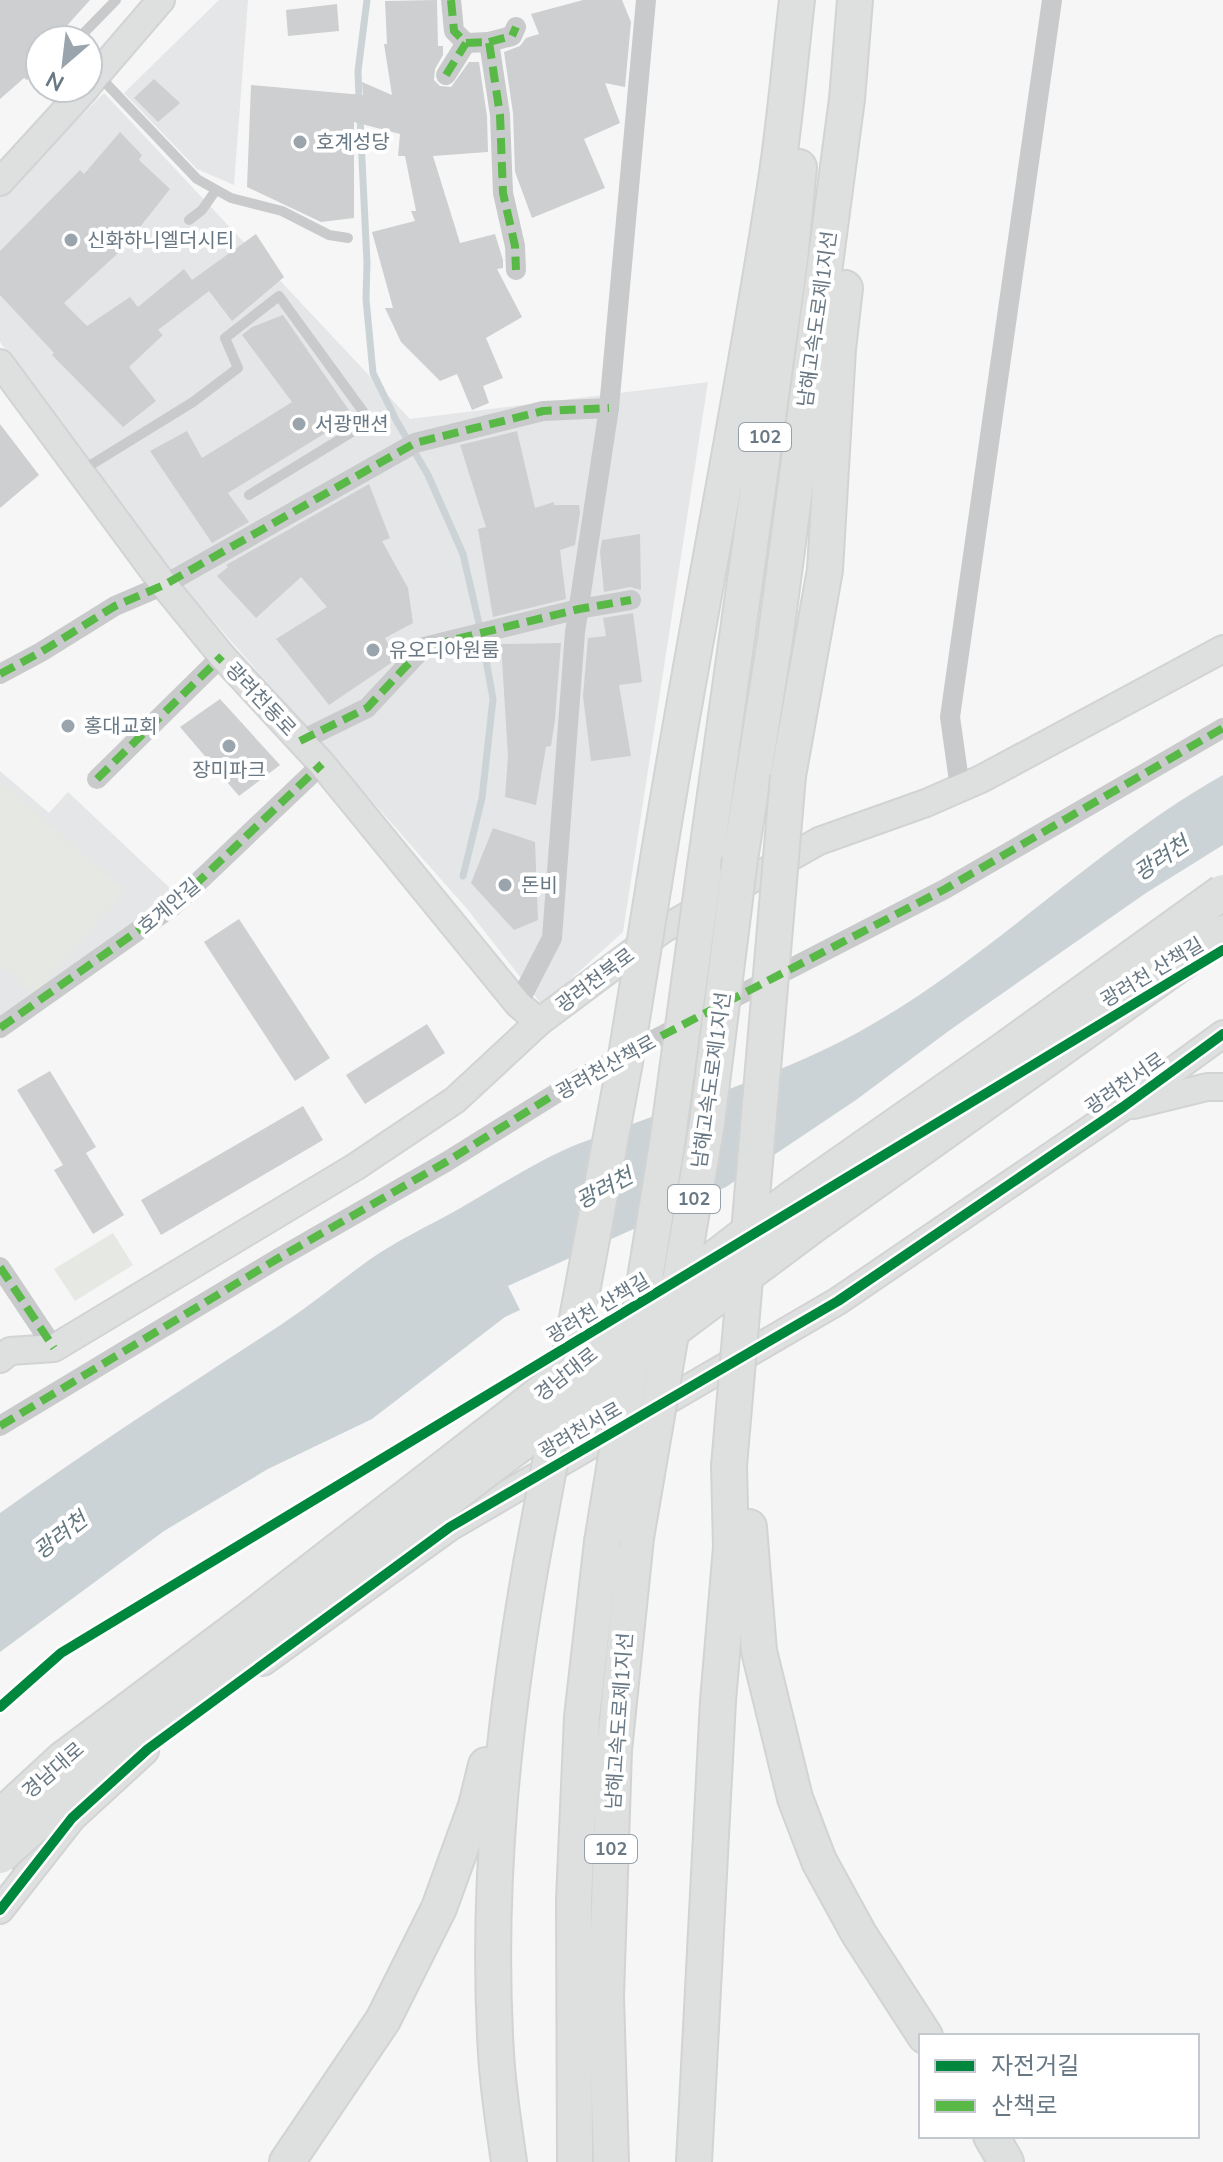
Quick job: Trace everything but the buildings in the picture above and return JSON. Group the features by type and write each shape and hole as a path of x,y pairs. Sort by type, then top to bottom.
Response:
{"highway":[{"path":"509,2162 496,2055 494,1906 499,1801 514,1660 625,1062 680,720 716,536 776,178 797,0"},
{"name":"남해고속도로제1지선","path":"575,2162 574,1900 582,1717 602,1542 667,1144 790,260 817,0"},
{"name":"남해고속도로제1지선","path":"611,2162 606,1997 614,1750 636,1538 707,1123 740,859 775,640 847,99 855,0"},
{"path":"694,2162 718,1701 731,1547 729,1466 788,776 825,570 838,349 867,109 875,0"},
{"name":"경남대로","path":"0,1817 63,1759 247,1621 791,1199 1223,892"},
{"name":"경남대로","path":"0,1856 86,1779 499,1460 812,1226 1223,933"},
{"path":"729,1466 749,1528 759,1651 795,1798 825,1873 859,1934 924,2034"},
{"path":"287,2162 383,2020 439,1908 476,1806 514,1660"},
{"path":"992,2138 1006,2162"}],"street":[{"path":"104,67 161,0"},
{"path":"451,0 454,31 466,43 489,42 512,36 516,27"},
{"path":"518,1004 552,938 579,609 609,408 646,0"},
{"path":"960,788 950,717 1052,0"},
{"path":"489,42 500,115 503,193 515,246 516,270"},
{"path":"446,75 466,43"},
{"path":"0,182 71,104"},
{"name":"광려천동로","path":"0,363 164,585 222,656 322,764 518,1004 539,1022"},
{"path":"0,674 115,606 164,585 415,443 543,411 609,408"},
{"path":"300,741 367,708 424,647 579,609 631,600"},
{"name":"광려천북로","path":"0,1359 10,1351 54,1348 355,1167 455,1100 539,1022 662,930 819,841 960,788 1030,755 1223,649"},
{"path":"97,779 222,656"},
{"name":"광려천산책로","path":"0,1426 277,1259 446,1162 584,1076 945,889 1223,728"},
{"name":"호계안길","path":"0,1028 173,906 322,764"},
{"name":"광려천서로","path":"0,1910 72,1818 148,1749 450,1527 838,1301 1123,1107 1223,1034"},
{"path":"1123,1107 1207,1087 1223,1087"},
{"path":"0,1267 54,1348"}],"lane":[{"path":"93,24 116,0"},
{"path":"104,96 197,179 231,198 282,211 329,235 348,238"},
{"path":"189,220 202,210 216,190"},
{"path":"81,471 193,402 238,368 225,338 279,296 370,421 249,495"}],"shaded area":[{"path":"219,0 248,0 234,185 197,169 124,93"},
{"path":"104,93 410,419 708,382 623,932 542,1005 468,910 163,564 0,342 0,197 93,104 104,104"},
{"path":"0,771 49,813 68,792 173,891 135,929 0,1021"},
{"path":"0,781 125,891 34,994 0,965"},
{"path":"113,1233 133,1265 75,1301 54,1269"}],"water":[{"name":"광려천","path":"1223,775 1223,845 1146,893 856,1100 726,1187 508,1286 520,1310 505,1317 372,1419 268,1469 164,1531 0,1652 0,1513 293,1316 379,1253 523,1171 579,1144 812,1056 871,1025 961,966 1132,834"}],"waterway":[{"path":"359,101 358,71 367,0"},
{"path":"360,118 366,299 373,373 428,475 463,554 493,699 482,798 463,876"}],"marked path":[{"path":"451,0 454,31 466,43 489,42 500,115 503,193 515,246 516,270"},
{"path":"489,42 512,36 516,27"},
{"path":"446,75 466,43"},
{"path":"0,674 115,606 164,585 415,443 543,411 609,408"},
{"path":"300,741 367,708 424,647 579,609 631,600"},
{"path":"97,779 222,656"},
{"path":"0,1426 277,1259 446,1162 584,1076 945,889 1223,728"},
{"path":"0,1028 173,906 322,764"},
{"path":"0,1267 54,1348"}],"cycle path":[{"name":"광려천 산책길","path":"0,1707 61,1653 1223,950"},
{"path":"0,1910 72,1818 148,1749 450,1527 838,1301 1123,1107 1223,1034"}],"place":[{"name":"호계성당","path":"300,142"},
{"name":"신화하니엘더시티","path":"71,240"},
{"name":"서광맨션","path":"299,424"},
{"name":"유오디아원룸","path":"373,650"},
{"name":"홍대교회","path":"68,726"},
{"name":"장미파크","path":"229,746"},
{"name":"돈비","path":"505,885"}]}
